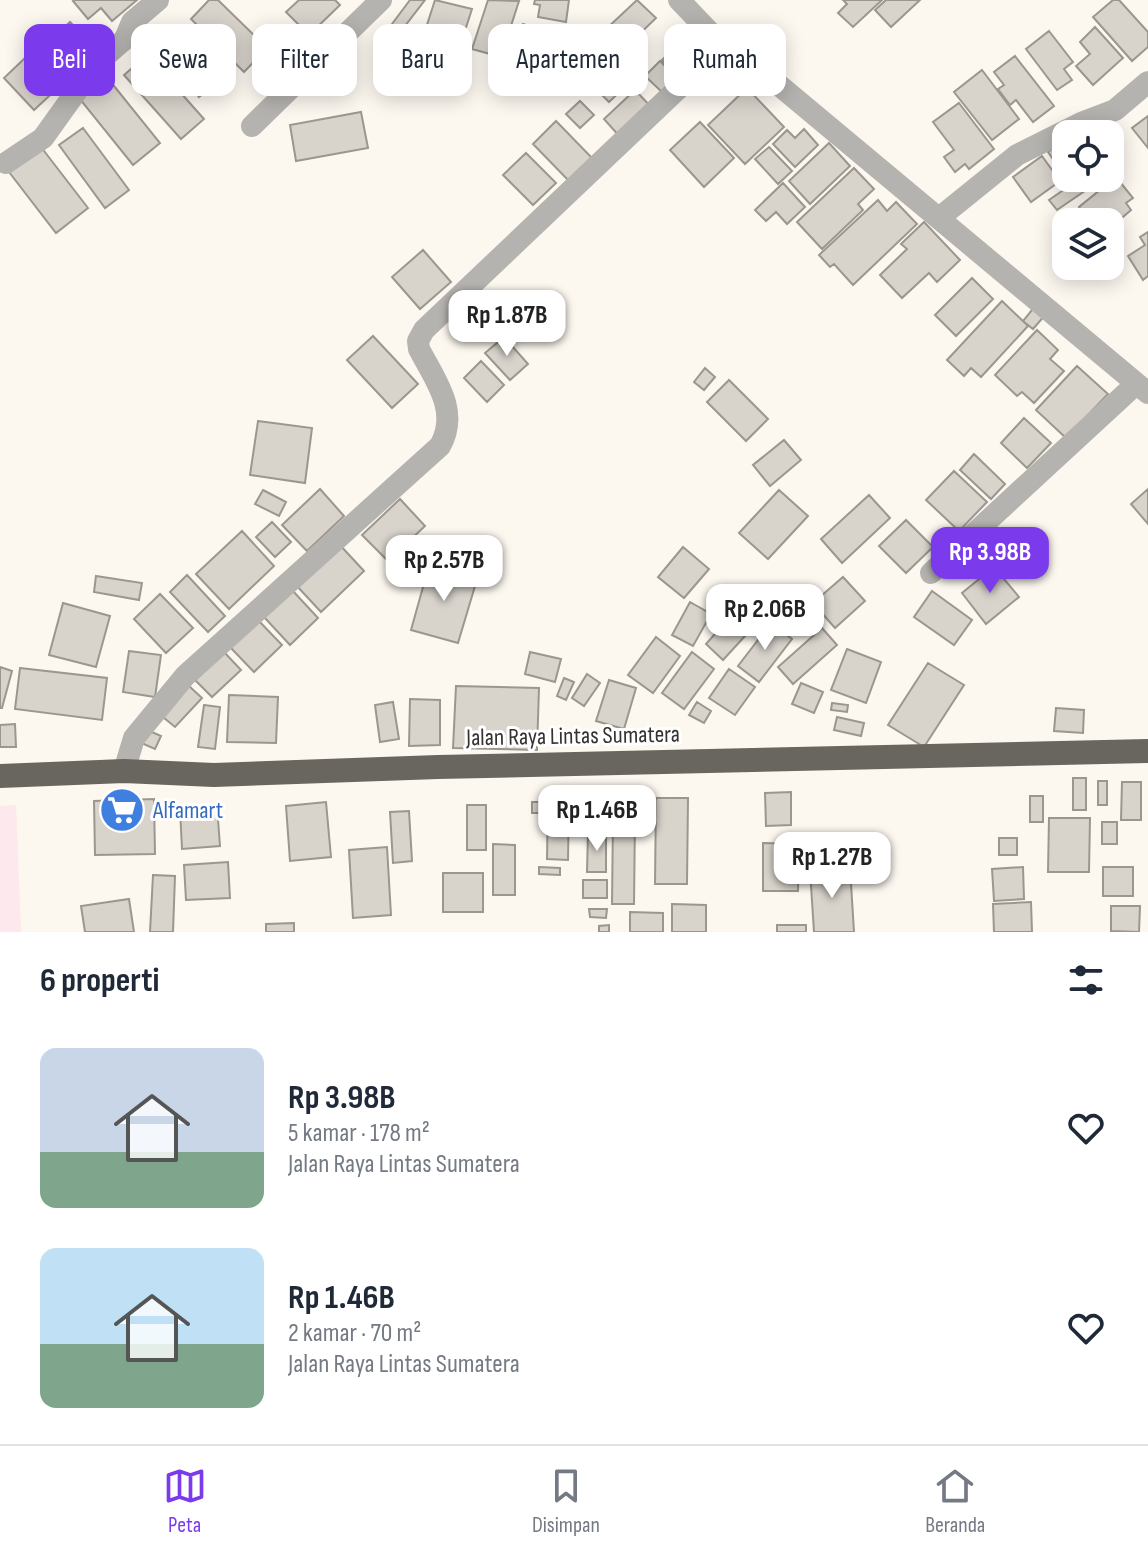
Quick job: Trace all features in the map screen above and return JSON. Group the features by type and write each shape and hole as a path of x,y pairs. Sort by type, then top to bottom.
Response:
{"highway":[{"name":"Jalan Raya Lintas Sumatera","path":"0,776 124,771 214,775 1148,751"}],"street":[{"path":"6,163 43,138 96,64 125,39 132,22 158,0"},
{"path":"252,126 381,0"},
{"path":"679,0 702,24"},
{"path":"939,218 1017,155 1115,110 1148,82"},
{"path":"786,91 1142,388 931,573"},
{"path":"124,771 134,738 185,676 440,446 448,428 448,406 419,349 418,341 424,330 670,96"}],"shaded area":[{"path":"16,805 21,932 0,932 0,806"}],"building":[{"path":"75,0 137,0 112,21 101,8 88,19"},
{"path":"209,0 218,0 252,33 252,64 244,72 236,64 236,24 196,24 191,19"},
{"path":"299,0 335,0 340,5 320,24 298,24 286,12"},
{"path":"410,0 425,0 406,24 392,24"},
{"path":"435,0 472,9 467,24 427,24"},
{"path":"488,0 519,1 512,24 488,24 488,53 472,49"},
{"path":"535,0 569,0 566,22 538,17 540,5 534,4"},
{"path":"637,0 656,18 648,26 611,24"},
{"path":"843,0 882,0 853,27 838,13 847,4"},
{"path":"886,0 920,0 891,27 875,10"},
{"path":"1113,0 1119,0 1148,32 1148,47 1132,61 1093,17"},
{"path":"1095,27 1123,58 1093,85 1076,66 1090,54 1080,42"},
{"path":"1049,31 1073,62 1064,69 1072,80 1057,90 1026,49"},
{"path":"1015,56 1054,106 1033,122 1016,100 1010,105 998,89 1004,85 994,72"},
{"path":"24,59 24,96 49,96 34,110 4,78"},
{"path":"660,61 664,65 664,94 648,79 648,73"},
{"path":"131,69 131,83 124,75"},
{"path":"982,70 1019,119 992,140 954,92"},
{"path":"115,87 160,143 133,165 79,98 115,96"},
{"path":"143,96 184,96 204,119 181,139"},
{"path":"629,96 641,96 653,109 621,138 604,119"},
{"path":"739,96 755,96 784,127 745,164 708,125"},
{"path":"580,101 594,115 580,128 566,114"},
{"path":"959,103 994,149 969,169 965,164 955,172 944,157 954,150 933,122"},
{"path":"361,112 368,148 296,161 290,125"},
{"path":"1148,116 1148,148 1132,128"},
{"path":"556,121 592,158 569,181 533,144"},
{"path":"700,122 734,158 704,187 670,150"},
{"path":"83,128 129,190 105,208 59,145"},
{"path":"804,129 818,145 795,167 773,144 787,130 795,138"},
{"path":"829,143 850,166 810,204 789,181"},
{"path":"41,147 88,208 56,233 9,172"},
{"path":"769,147 792,171 778,184 755,159"},
{"path":"526,153 556,183 533,205 503,175"},
{"path":"1042,156 1052,170 1052,187 1031,202 1013,177"},
{"path":"854,168 874,189 858,204 863,210 822,249 797,222"},
{"path":"783,183 805,207 787,224 776,212 766,221 755,210"},
{"path":"1124,187 1133,198 1126,203 1131,210 1124,216 1124,208 1079,207 1098,192 1124,192"},
{"path":"1061,192 1083,192 1060,208 1055,208 1049,200"},
{"path":"878,200 887,211 896,202 917,224 853,285 834,264 830,267 819,255"},
{"path":"924,222 960,260 937,282 929,273 902,298 880,275 907,249 901,244"},
{"path":"1148,232 1148,276 1143,280 1128,256 1145,245 1140,237"},
{"path":"423,250 451,282 420,309 392,277"},
{"path":"972,278 993,299 956,336 935,315"},
{"path":"1002,301 1028,326 981,377 971,368 964,376 947,360"},
{"path":"1036,305 1046,314 1033,329 1023,321"},
{"path":"1037,330 1058,350 1050,359 1064,371 1034,403 1022,392 1017,396 995,375"},
{"path":"373,336 418,384 392,408 347,360"},
{"path":"504,337 528,364 510,380 485,353"},
{"path":"481,361 504,385 487,402 464,378"},
{"path":"1077,366 1108,394 1066,438 1036,410"},
{"path":"705,368 715,377 704,390 694,382"},
{"path":"729,380 768,419 746,441 707,402"},
{"path":"1024,418 1051,443 1027,468 1001,443"},
{"path":"258,421 312,428 305,483 250,475"},
{"path":"784,440 801,460 770,486 753,465"},
{"path":"974,454 1005,484 991,499 960,470"},
{"path":"954,471 987,502 959,531 926,500"},
{"path":"320,489 344,516 307,551 282,525"},
{"path":"1148,489 1148,524 1131,504"},
{"path":"263,490 286,502 279,516 255,504"},
{"path":"779,490 808,516 768,559 739,533"},
{"path":"869,495 890,518 842,563 821,539"},
{"path":"400,499 425,526 388,561 362,535"},
{"path":"906,520 933,547 906,573 879,546"},
{"path":"272,522 291,542 275,557 256,537"},
{"path":"242,531 274,566 229,609 196,574"},
{"path":"339,544 364,571 321,612 296,585"},
{"path":"683,547 709,569 684,598 658,577"},
{"path":"430,562 478,576 458,643 411,630"},
{"path":"994,567 1019,597 986,624 962,593"},
{"path":"187,575 225,616 208,632 170,592"},
{"path":"96,576 142,583 139,600 94,592"},
{"path":"843,577 865,601 835,628 813,603"},
{"path":"292,590 318,618 290,645 264,617"},
{"path":"932,591 972,620 954,645 914,617"},
{"path":"160,594 193,628 166,653 134,619"},
{"path":"690,602 711,614 693,646 672,635"},
{"path":"63,603 110,616 96,667 49,655"},
{"path":"738,608 756,624 723,660 706,644"},
{"path":"257,619 282,645 254,672 229,646"},
{"path":"771,623 792,639 759,682 738,666"},
{"path":"822,628 837,645 793,684 778,667"},
{"path":"656,637 680,656 653,693 628,675"},
{"path":"847,649 881,662 866,703 831,690"},
{"path":"129,651 161,655 155,697 123,692"},
{"path":"224,652 241,670 212,697 195,680"},
{"path":"530,652 561,659 555,682 525,674"},
{"path":"692,652 714,669 684,709 662,693"},
{"path":"928,663 964,685 924,747 888,725"},
{"path":"0,667 12,671 2,708 0,708"},
{"path":"20,668 107,678 102,720 15,709"},
{"path":"729,669 755,687 735,715 709,698"},
{"path":"587,674 600,683 584,706 572,698"},
{"path":"564,678 574,682 566,700 557,696"},
{"path":"609,680 636,688 624,729 596,721"},
{"path":"801,683 823,692 814,713 792,704"},
{"path":"189,686 202,698 175,727 163,717"},
{"path":"456,686 539,688 537,750 453,748"},
{"path":"229,695 278,697 276,743 227,742"},
{"path":"410,699 440,700 440,745 409,746"},
{"path":"393,702 399,739 380,742 375,705"},
{"path":"697,702 711,711 704,723 689,715"},
{"path":"832,703 848,705 847,712 831,710"},
{"path":"204,705 220,707 215,749 198,747"},
{"path":"1056,708 1084,710 1083,733 1054,731"},
{"path":"837,717 864,723 861,736 834,730"},
{"path":"15,724 16,747 0,747 0,725"},
{"path":"145,729 161,736 155,749 139,742"},
{"path":"1073,778 1086,778 1086,810 1073,810"},
{"path":"1098,781 1107,781 1107,805 1098,805"},
{"path":"1122,782 1141,782 1141,820 1121,820"},
{"path":"791,792 791,825 766,826 765,793"},
{"path":"574,796 594,796 593,801 574,801"},
{"path":"1030,796 1043,796 1043,822 1030,822"},
{"path":"656,798 688,798 687,884 655,884"},
{"path":"154,799 155,854 95,855 94,801"},
{"path":"548,800 569,800 568,860 547,859"},
{"path":"326,802 331,857 290,861 286,806"},
{"path":"532,802 542,802 542,813 532,813"},
{"path":"467,805 486,805 486,850 467,850"},
{"path":"217,806 220,846 182,849 180,809"},
{"path":"580,807 603,807 603,822 580,823"},
{"path":"409,811 412,861 393,863 390,812"},
{"path":"613,817 635,817 634,904 612,904"},
{"path":"1049,818 1090,818 1089,872 1048,872"},
{"path":"1102,822 1117,822 1117,844 1102,844"},
{"path":"588,833 606,833 606,872 587,872"},
{"path":"999,838 1017,838 1017,855 999,855"},
{"path":"763,843 799,844 798,891 763,891"},
{"path":"493,844 515,845 515,895 493,895"},
{"path":"387,847 391,915 353,918 349,850"},
{"path":"228,862 230,898 186,900 184,865"},
{"path":"539,867 560,868 560,875 539,874"},
{"path":"850,867 854,932 814,932 810,870"},
{"path":"1023,867 1024,899 994,901 992,869"},
{"path":"1103,867 1133,867 1133,896 1103,896"},
{"path":"443,873 483,873 483,912 443,912"},
{"path":"153,875 175,876 173,932 150,932"},
{"path":"583,880 607,880 607,898 583,898"},
{"path":"129,899 134,932 85,932 81,906"},
{"path":"1031,902 1032,932 994,932 993,904"},
{"path":"672,904 706,905 706,932 672,932"},
{"path":"1111,906 1140,906 1139,932 1111,931"},
{"path":"589,909 607,909 606,918 590,917"},
{"path":"630,912 663,913 663,932 630,932"},
{"path":"294,923 294,932 266,932 266,924"},
{"path":"609,925 609,932 599,932 599,926"},
{"path":"777,925 806,925 806,932 777,932"}],"place":[{"name":"Alfamart","path":"122,810"}]}
